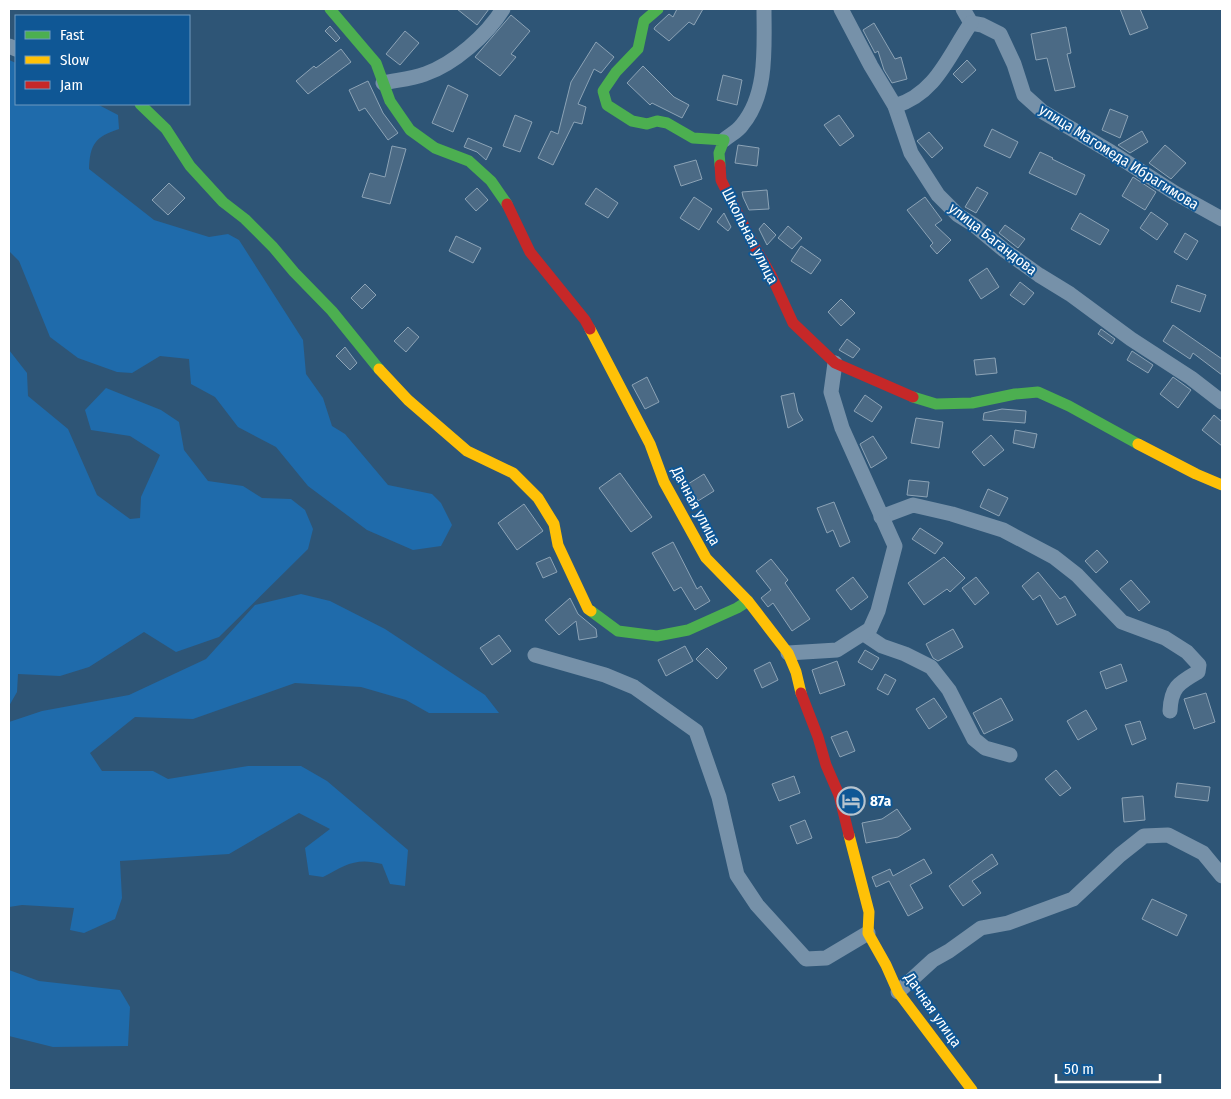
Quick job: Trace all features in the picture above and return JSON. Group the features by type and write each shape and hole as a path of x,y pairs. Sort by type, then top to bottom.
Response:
{"street":[{"name":"Дачная улица","path":"330,9 376,63 390,101 410,130 436,148 469,161 491,181 505,201 530,252 585,320 650,444 664,482 706,558 748,601 788,654 796,672 826,765 839,796 869,912 868,933 886,965 898,992 972,1090"},
{"path":"383,83 423,75 442,67 470,46 503,9"},
{"path":"658,9 644,21 638,49 616,72 603,91 607,105 632,121 647,124 657,121 667,123 693,138 724,140 742,126 753,109 760,86 764,53 764,9"},
{"name":"улица Багандова","path":"841,9 870,66 895,106 911,153 938,195 958,215 1039,275 1070,294 1131,339 1191,378 1222,402"},
{"path":"895,106 909,102 937,78 953,49 972,23 963,9"},
{"name":"улица Магомеда Ибрагимова","path":"972,23 982,25 1000,34 1014,64 1024,95 1043,112 1112,152 1175,193 1222,219"},
{"path":"141,105 166,129 190,166 223,202 245,219 273,247 294,272 332,311 368,357 408,400 467,451 513,473 538,498 554,524 558,545 588,609 618,630 657,636 688,630 737,608 748,601"},
{"name":"Школьная улица","path":"724,140 718,153 721,180 771,275 793,323 836,364"},
{"path":"788,654 837,650 870,629 878,611 895,546 842,428 831,392 836,364 908,395 936,404 972,403 1015,394 1038,392 1069,406 1119,435 1188,470 1222,485"},
{"path":"881,517 913,505 931,508 1003,530 1054,557 1077,575 1122,622 1165,638 1187,652 1199,665 1198,672 1178,683 1171,699 1170,711"},
{"path":"864,634 882,646 905,654 931,667 949,690 974,739 985,748 1010,755"},
{"path":"535,655 605,675 634,687 696,730 719,797 737,875 757,905 806,959 826,958 868,933"},
{"path":"898,992 932,960 949,951 981,928 1008,922 1073,899 1120,855 1144,836 1168,835 1177,839 1203,853 1222,876"}],"shaded area":[{"path":"9,60 15,63 15,105 99,105 118,115 119,129 104,135 95,143 91,153 89,169 154,220 209,237 228,234 239,240 303,340 306,374 323,398 332,426 345,434 388,485 432,494 441,503 452,525 441,546 413,550 367,530 308,486 276,447 238,427 215,397 191,384 189,359 160,356 132,373 117,372 78,358 50,337 19,261 9,251"},
{"path":"9,350 27,373 28,396 68,429 97,495 130,519 140,518 141,497 160,455 130,436 91,430 85,410 106,388 161,410 179,422 184,450 208,481 243,486 262,498 291,499 305,510 313,529 308,549 219,637 176,652 144,632 89,667 60,676 18,674 17,692 9,706"},
{"path":"301,594 330,601 385,629 485,695 499,713 429,713 406,700 361,687 295,683 193,719 135,717 90,753 102,771 153,771 168,779 248,766 301,766 327,781 408,850 405,886 390,884 382,864 365,861 351,863 323,877 309,875 305,848 330,829 299,813 229,854 120,861 122,898 115,919 84,933 70,930 74,908 22,905 9,907 9,722 42,711 129,695 206,659 255,605"},
{"path":"9,970 39,981 120,990 130,1007 128,1046 53,1047 9,1036"}],"building":[{"path":"457,9 489,9 477,25"},
{"path":"677,9 703,9 694,25 689,22 669,41 654,29 669,14 673,17"},
{"path":"1120,9 1140,9 1148,28 1130,35"},
{"path":"511,15 530,31 511,54 516,57 500,76 475,57"},
{"path":"874,23 895,59 901,57 907,79 892,83 884,70 878,51 875,53 863,30"},
{"path":"330,26 340,38 336,42 325,31"},
{"path":"1066,27 1071,53 1067,54 1075,87 1055,91 1047,58 1036,60 1031,34"},
{"path":"405,31 419,43 400,65 386,54"},
{"path":"596,42 614,57 601,73 594,69 578,104 586,107 582,124 574,122 553,165 538,158 551,131 558,134 571,82"},
{"path":"341,49 351,62 308,94 296,81 314,66 316,68"},
{"path":"967,60 976,70 962,83 953,74"},
{"path":"643,66 674,97 689,105 682,118 652,103 650,105 627,83"},
{"path":"723,75 742,80 737,105 717,100"},
{"path":"368,81 383,113 398,133 388,140 365,108 359,111 349,90"},
{"path":"448,85 468,95 453,132 432,123"},
{"path":"1110,109 1128,116 1120,138 1102,130"},
{"path":"515,115 532,122 520,152 503,146"},
{"path":"839,115 854,136 840,146 824,125"},
{"path":"992,129 1018,142 1010,158 984,146"},
{"path":"1142,131 1148,142 1130,153 1118,145"},
{"path":"929,132 943,148 932,158 917,141"},
{"path":"468,138 492,148 486,160 477,152 464,147"},
{"path":"738,145 759,148 757,166 735,163"},
{"path":"1165,145 1186,163 1171,179 1149,163"},
{"path":"392,146 406,149 390,204 362,197 370,173 385,177"},
{"path":"1040,152 1085,175 1076,195 1029,173"},
{"path":"696,160 702,179 681,186 674,166"},
{"path":"1133,177 1156,192 1145,210 1122,196"},
{"path":"169,183 185,198 168,215 152,200"},
{"path":"977,187 988,193 976,213 965,207"},
{"path":"477,188 488,200 476,211 465,199"},
{"path":"596,188 618,203 608,218 585,204"},
{"path":"767,190 769,209 749,210 742,192"},
{"path":"694,197 712,209 699,230 680,218"},
{"path":"925,197 942,220 935,225 951,240 937,254 930,246 933,243 907,210"},
{"path":"1151,212 1168,224 1157,240 1140,228"},
{"path":"724,213 731,227 728,231 717,222"},
{"path":"1080,213 1109,230 1100,245 1071,229"},
{"path":"764,223 776,235 767,245 759,229"},
{"path":"1005,225 1025,239 1018,248 999,233"},
{"path":"788,226 802,238 792,249 778,238"},
{"path":"1185,233 1198,241 1187,260 1174,252"},
{"path":"456,236 481,248 473,263 449,251"},
{"path":"801,246 821,260 811,274 791,261"},
{"path":"987,268 999,287 981,299 969,280"},
{"path":"1020,282 1034,293 1024,305 1010,295"},
{"path":"365,284 376,295 362,309 351,298"},
{"path":"1177,285 1206,295 1200,312 1171,302"},
{"path":"841,299 855,313 841,326 828,312"},
{"path":"1173,325 1222,359 1222,375 1193,353 1190,359 1163,341"},
{"path":"408,327 419,337 406,352 394,341"},
{"path":"1101,329 1115,339 1112,344 1098,334"},
{"path":"847,339 860,349 853,358 839,350"},
{"path":"345,347 357,363 350,370 336,356"},
{"path":"1132,351 1153,365 1148,373 1127,360"},
{"path":"995,358 997,373 976,375 974,360"},
{"path":"647,377 659,402 645,409 632,385"},
{"path":"1173,377 1191,390 1178,408 1160,394"},
{"path":"794,393 798,412 803,420 788,428 781,396"},
{"path":"865,395 882,407 872,422 854,411"},
{"path":"1002,409 1026,411 1025,423 983,420 984,413"},
{"path":"1214,415 1222,422 1222,446 1202,430"},
{"path":"916,418 943,422 939,448 911,443"},
{"path":"1015,430 1037,434 1034,448 1013,443"},
{"path":"991,435 1004,450 984,466 972,452"},
{"path":"873,436 887,458 871,468 860,444"},
{"path":"620,473 652,517 631,532 599,488"},
{"path":"704,474 714,491 698,501 688,484"},
{"path":"909,480 929,482 927,497 907,495"},
{"path":"988,489 1008,498 999,516 980,507"},
{"path":"834,502 850,542 840,547 833,530 827,533 817,508"},
{"path":"524,504 543,531 517,550 498,523"},
{"path":"920,528 943,543 935,554 912,539"},
{"path":"673,542 697,589 701,586 710,601 695,610 681,587 674,591 652,553"},
{"path":"1097,550 1108,562 1096,573 1085,561"},
{"path":"550,557 557,572 543,578 536,563"},
{"path":"944,557 965,578 950,592 947,589 924,605 908,583"},
{"path":"771,559 788,580 785,583 810,619 792,631 773,603 768,607 761,598 771,590 756,571"},
{"path":"1038,572 1060,599 1065,596 1076,615 1057,625 1040,595 1033,600 1022,586"},
{"path":"853,577 868,597 851,610 836,590"},
{"path":"976,577 989,593 975,605 962,588"},
{"path":"1131,580 1150,602 1139,611 1120,589"},
{"path":"570,598 578,614 596,629 597,637 579,640 576,621 559,635 545,620"},
{"path":"953,629 963,647 938,661 933,658 926,644"},
{"path":"499,635 511,651 492,665 480,648"},
{"path":"685,646 693,661 666,676 658,660"},
{"path":"707,648 727,668 717,679 696,659"},
{"path":"865,650 879,658 872,670 858,662"},
{"path":"837,661 845,685 820,694 812,670"},
{"path":"770,662 778,680 762,688 754,670"},
{"path":"1121,664 1127,681 1106,689 1100,672"},
{"path":"885,674 896,680 888,695 877,689"},
{"path":"1206,693 1215,722 1194,729 1184,699"},
{"path":"934,698 947,717 929,729 916,709"},
{"path":"1001,698 1013,720 984,734 973,713"},
{"path":"1086,710 1097,729 1078,740 1067,721"},
{"path":"1140,721 1146,739 1132,745 1125,725"},
{"path":"847,731 855,751 840,757 831,737"},
{"path":"1056,770 1071,788 1060,796 1045,779"},
{"path":"794,776 800,793 779,801 772,784"},
{"path":"1177,783 1210,787 1208,801 1175,797"},
{"path":"1143,796 1145,820 1124,822 1122,798"},
{"path":"897,809 911,829 898,837 866,843 862,823 882,819"},
{"path":"805,820 812,838 797,844 790,826"},
{"path":"992,854 998,864 972,881 981,893 963,906 949,886"},
{"path":"924,859 932,873 910,885 923,908 908,916 889,881 876,887 872,877 890,869 893,876"},
{"path":"1152,899 1187,915 1177,936 1142,919"}],"traffic: fast":[{"path":"330,9 376,63 390,101 410,130 435,148 469,161 491,181 507,204"},
{"path":"658,9 644,21 638,49 616,72 603,91 607,105 632,121 647,124 657,121 667,123 693,138 724,140 719,153 720,165"},
{"path":"141,105 166,129 190,166 223,202 245,219 273,247 294,272 332,311 379,369"},
{"path":"913,397 936,404 972,403 1015,394 1038,392 1069,406 1138,444"},
{"path":"591,611 618,631 657,636 688,630 737,608 748,601"}],"traffic: slow":[{"path":"590,329 650,444 664,482 706,558 748,601 788,653 796,672 801,693"},
{"path":"379,369 408,400 467,451 513,473 538,498 554,524 558,545 588,609 591,611"},
{"path":"1138,444 1196,474 1222,485"},
{"path":"849,835 869,912 868,933 886,965 898,992 972,1090"}],"traffic: jam":[{"path":"720,165 721,180 771,275 793,323 835,363 913,397"},
{"path":"507,204 530,252 585,320 590,329"},
{"path":"801,693 818,737 826,765 839,795 849,835"}],"place":[{"name":"87а","path":"851,801"}]}
